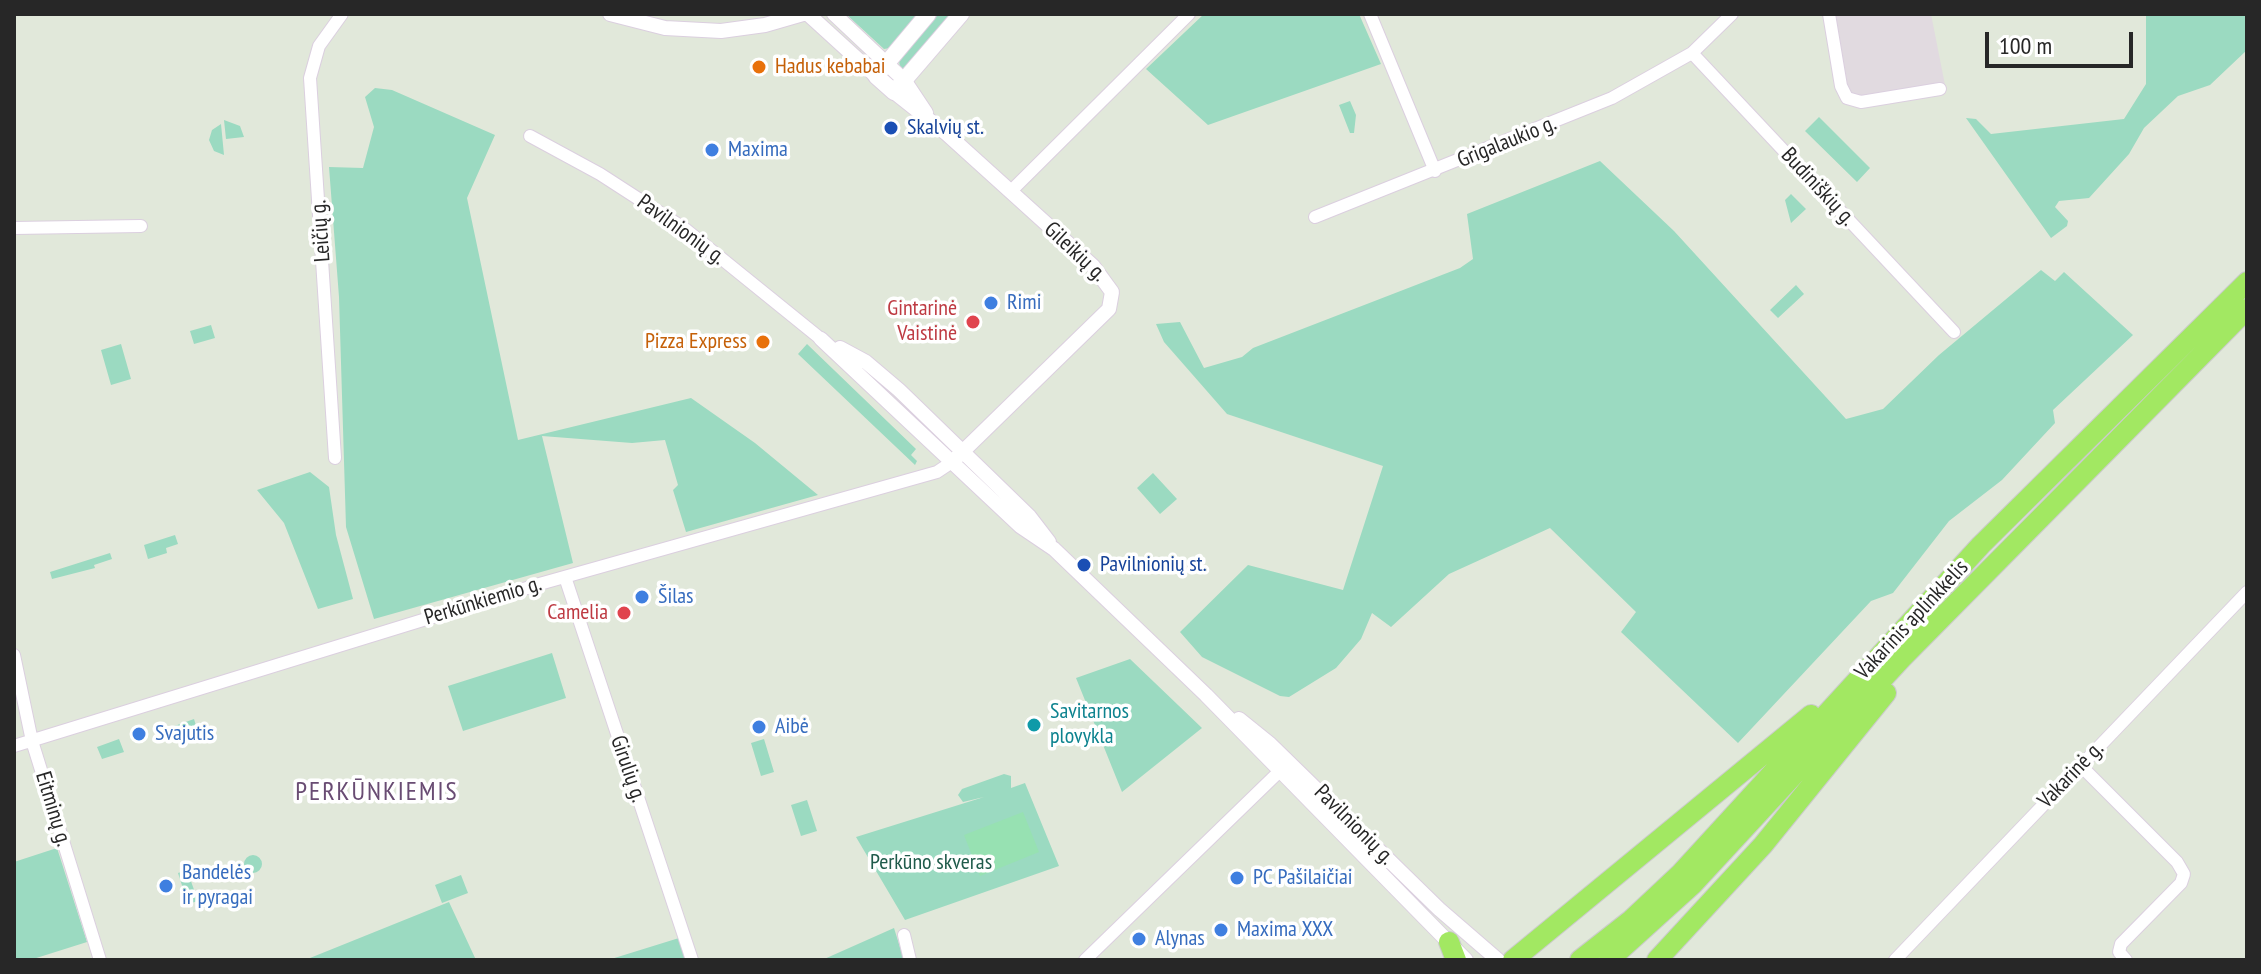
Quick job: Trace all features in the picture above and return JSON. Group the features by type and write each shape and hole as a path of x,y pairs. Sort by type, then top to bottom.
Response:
{"highway":[{"name":"Vakarinis aplinkkelis","path":"1580,960 1659,906 1716,836 1857,677 1991,535 2247,282"},
{"name":"Vakarinis aplinkkelis","path":"1609,960 2247,309"},
{"path":"1657,960 1763,845 1918,654 1941,619"},
{"path":"1513,960 1857,677"}],"main road":[{"path":"881,70 928,14"},
{"path":"899,86 961,14"},
{"name":"Gileikių g.","path":"881,70 899,86"}],"street":[{"name":"Leičių g.","path":"335,458 310,78 319,46 342,14"},
{"path":"610,14 665,28 721,31 765,25 805,14"},
{"name":"Gileikių g.","path":"805,14 881,70"},
{"name":"Gileikių g.","path":"834,14 881,70"},
{"path":"1010,192 1189,14"},
{"path":"1370,14 1435,171"},
{"path":"1692,53 1732,14"},
{"path":"1829,14 1841,86 1847,98 1861,102 1940,89"},
{"name":"Grigalaukio g.","path":"1315,217 1612,98 1692,53"},
{"name":"Budiniškių g.","path":"1692,53 1954,332"},
{"name":"Gileikių g.","path":"899,86 930,120 1109,284 1112,300 1109,309 958,456"},
{"name":"Pavilnionių g.","path":"530,136 600,174 685,229 821,339 958,456 1020,526 1054,549 1206,695 1498,960"},
{"path":"14,228 141,226"},
{"name":"Perkūnkiemio g.","path":"14,746 565,577 937,472 958,456"},
{"name":"Girulių g.","path":"565,577 692,960"},
{"name":"Vakarinė g.","path":"1895,960 2247,592"},
{"name":"Eitminų g.","path":"14,655 32,741 100,960"},
{"path":"2080,765 2177,862 2184,874 2181,883 2121,944 2119,952 2126,960"},
{"path":"1085,960 1285,766"},
{"name":"Pavilnionių g.","path":"1285,766 1453,951 1466,960"},
{"path":"904,935 910,960"}],"shaded area":[{"path":"1833,14 1931,14 1945,85 1859,99 1846,91"}],"green space":[{"path":"846,14 923,14 890,48 884,49"},
{"path":"938,14 953,14 907,69 900,68 899,60"},
{"path":"1204,14 1359,14 1381,64 1208,125 1146,69"},
{"path":"2146,14 2247,14 2247,50 2210,85 2178,96 2144,128 2129,154 2089,198 2059,201 2055,207 2068,221 2067,226 2051,238 1966,118 1976,119 1991,134 2124,119 2146,84"},
{"path":"375,88 392,90 495,135 467,198 518,440 691,398 755,443 818,495 686,532 673,490 678,485 665,440 632,443 542,436 573,563 374,619 346,527 339,297 329,167 363,168 374,127 365,97"},
{"path":"1350,101 1356,115 1354,133 1350,133 1339,105"},
{"path":"1819,117 1870,168 1857,182 1805,131"},
{"path":"224,120 240,126 244,137 226,139"},
{"path":"221,124 224,155 214,151 209,140 212,130"},
{"path":"1600,161 1674,231 1846,419 1883,409 1939,355 2041,270 2055,281 2064,272 2133,335 2053,410 2055,423 2002,480 1949,521 1893,593 1871,601 1738,743 1621,632 1636,612 1550,528 1449,574 1391,627 1372,613 1361,639 1336,668 1289,697 1280,696 1202,657 1180,632 1248,565 1343,590 1383,466 1227,414 1164,342 1156,324 1180,322 1204,368 1242,357 1253,348 1460,268 1473,259 1467,214"},
{"path":"1791,194 1806,209 1791,223 1785,200"},
{"path":"1796,285 1804,294 1778,318 1770,310"},
{"path":"211,325 215,338 194,344 190,331"},
{"path":"121,344 131,379 111,385 101,350"},
{"path":"807,344 916,449 911,455 917,461 915,465 798,354"},
{"path":"310,472 329,487 336,535 353,599 318,609 284,523 257,490"},
{"path":"1153,473 1177,499 1160,514 1137,488"},
{"path":"175,535 178,544 166,548 167,553 148,559 144,545"},
{"path":"110,553 112,559 94,565 95,568 52,579 50,572"},
{"path":"552,653 566,698 463,731 448,686"},
{"path":"1130,659 1202,728 1122,792 1076,678"},
{"path":"194,719 197,729 173,737 169,728"},
{"path":"119,739 124,752 102,759 97,747"},
{"path":"764,739 774,772 761,776 751,743"},
{"name":"Perkūno skveras","path":"1004,774 1011,776 1011,788 1025,783 1059,866 905,920 856,837 984,797 963,802 958,795 962,789"},
{"path":"807,800 817,831 801,836 791,805"},
{"path":"1023,812 1039,852 980,876 964,835"},
{"path":"57,848 87,942 30,960 14,960 14,862"},
{"path":"249,855 257,855 262,864 260,871 249,873 244,868 244,860"},
{"path":"187,870 198,901 188,904 178,873"},
{"path":"461,875 468,893 442,903 435,885"},
{"path":"449,902 476,960 305,960"},
{"path":"894,928 904,960 822,960"},
{"path":"679,938 686,960 608,960"}],"place":[{"name":"Hadus kebabai","path":"759,67"},
{"name":"Skalvių st.","path":"891,128"},
{"name":"Maxima","path":"712,150"},
{"name":"Rimi","path":"991,303"},
{"name":"Gintarinė Vaistinė","path":"973,322"},
{"name":"Pizza Express","path":"763,342"},
{"name":"Pavilnionių st.","path":"1084,565"},
{"name":"Šilas","path":"642,597"},
{"name":"Camelia","path":"624,613"},
{"name":"Savitarnos plovykla","path":"1034,725"},
{"name":"Aibė","path":"759,727"},
{"name":"Svajutis","path":"139,734"},
{"name":"PC Pašilaičiai","path":"1237,878"},
{"name":"Bandelės ir pyragai","path":"166,886"},
{"name":"Maxima XXX","path":"1221,930"},
{"name":"Alynas","path":"1139,939"}],"district":[{"name":"PERKŪNKIEMIS","path":"377,793"}]}
